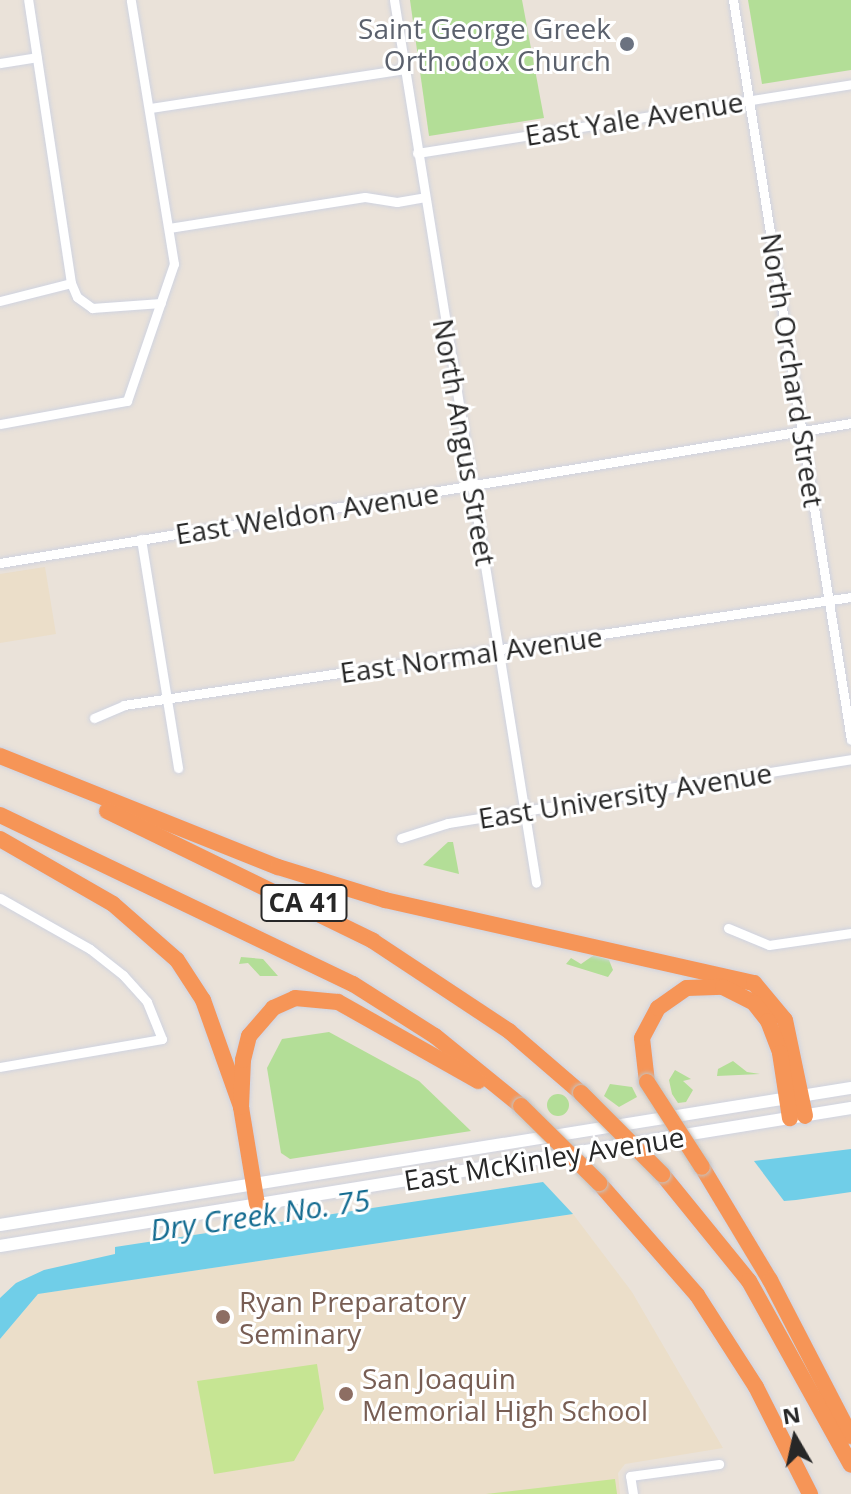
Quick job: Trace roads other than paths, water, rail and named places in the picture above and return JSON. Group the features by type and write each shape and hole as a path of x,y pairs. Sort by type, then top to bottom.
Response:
{"highway":[{"name":"CA 41","path":"0,758 339,921 445,984 581,1093 662,1174 749,1281 851,1465"},
{"path":"0,758 278,867 385,900 754,983 785,1020 798,1117"},
{"name":"CA 41","path":"0,815 353,984 435,1036 521,1106 599,1183 697,1295 756,1387 810,1494"},
{"path":"0,839 121,910 177,960 203,1000 241,1107 257,1204"},
{"path":"794,1096 768,1021 745,996 712,986 676,993 652,1017 640,1049 647,1082 770,1280 851,1436"},
{"path":"241,1107 243,1060 256,1025 283,1003 311,997 353,1010 521,1106"}],"main road":[{"name":"East McKinley Avenue","path":"0,1225 851,1088"},
{"name":"East McKinley Avenue","path":"0,1246 851,1108"}],"street":[{"path":"28,0 71,283 77,297 92,308 161,303"},
{"path":"0,424 127,401 174,264 131,0"},
{"name":"North Angus Street","path":"394,0 536,883"},
{"name":"North Orchard Street","path":"733,0 851,740"},
{"path":"0,63 37,57"},
{"path":"150,108 404,69"},
{"name":"East Yale Avenue","path":"417,153 851,84"},
{"path":"169,228 365,197 397,202 424,197"},
{"path":"0,301 71,283"},
{"name":"East Weldon Avenue","path":"0,563 851,423"},
{"path":"141,539 178,768"},
{"name":"East Normal Avenue","path":"94,718 124,705 851,597"},
{"name":"East University Avenue","path":"401,838 448,823 851,759"},
{"path":"0,898 105,959 147,1002 162,1039 0,1067"},
{"path":"728,928 769,945 851,933"},
{"path":"633,1494 630,1476 719,1464"}],"water":[{"path":"851,1149 851,1192 796,1200 784,1201 754,1161"},
{"path":"543,1182 573,1214 38,1294 0,1339 0,1298 16,1283 44,1270 115,1254 115,1247"}],"place":[{"name":"Saint George Greek Orthodox Church","path":"627,44"},
{"name":"Ryan Preparatory Seminary","path":"223,1317"},
{"name":"San Joaquin Memorial High School","path":"346,1394"}],"water label":[{"name":"Dry Creek No. 75","path":"260,1215"}]}
